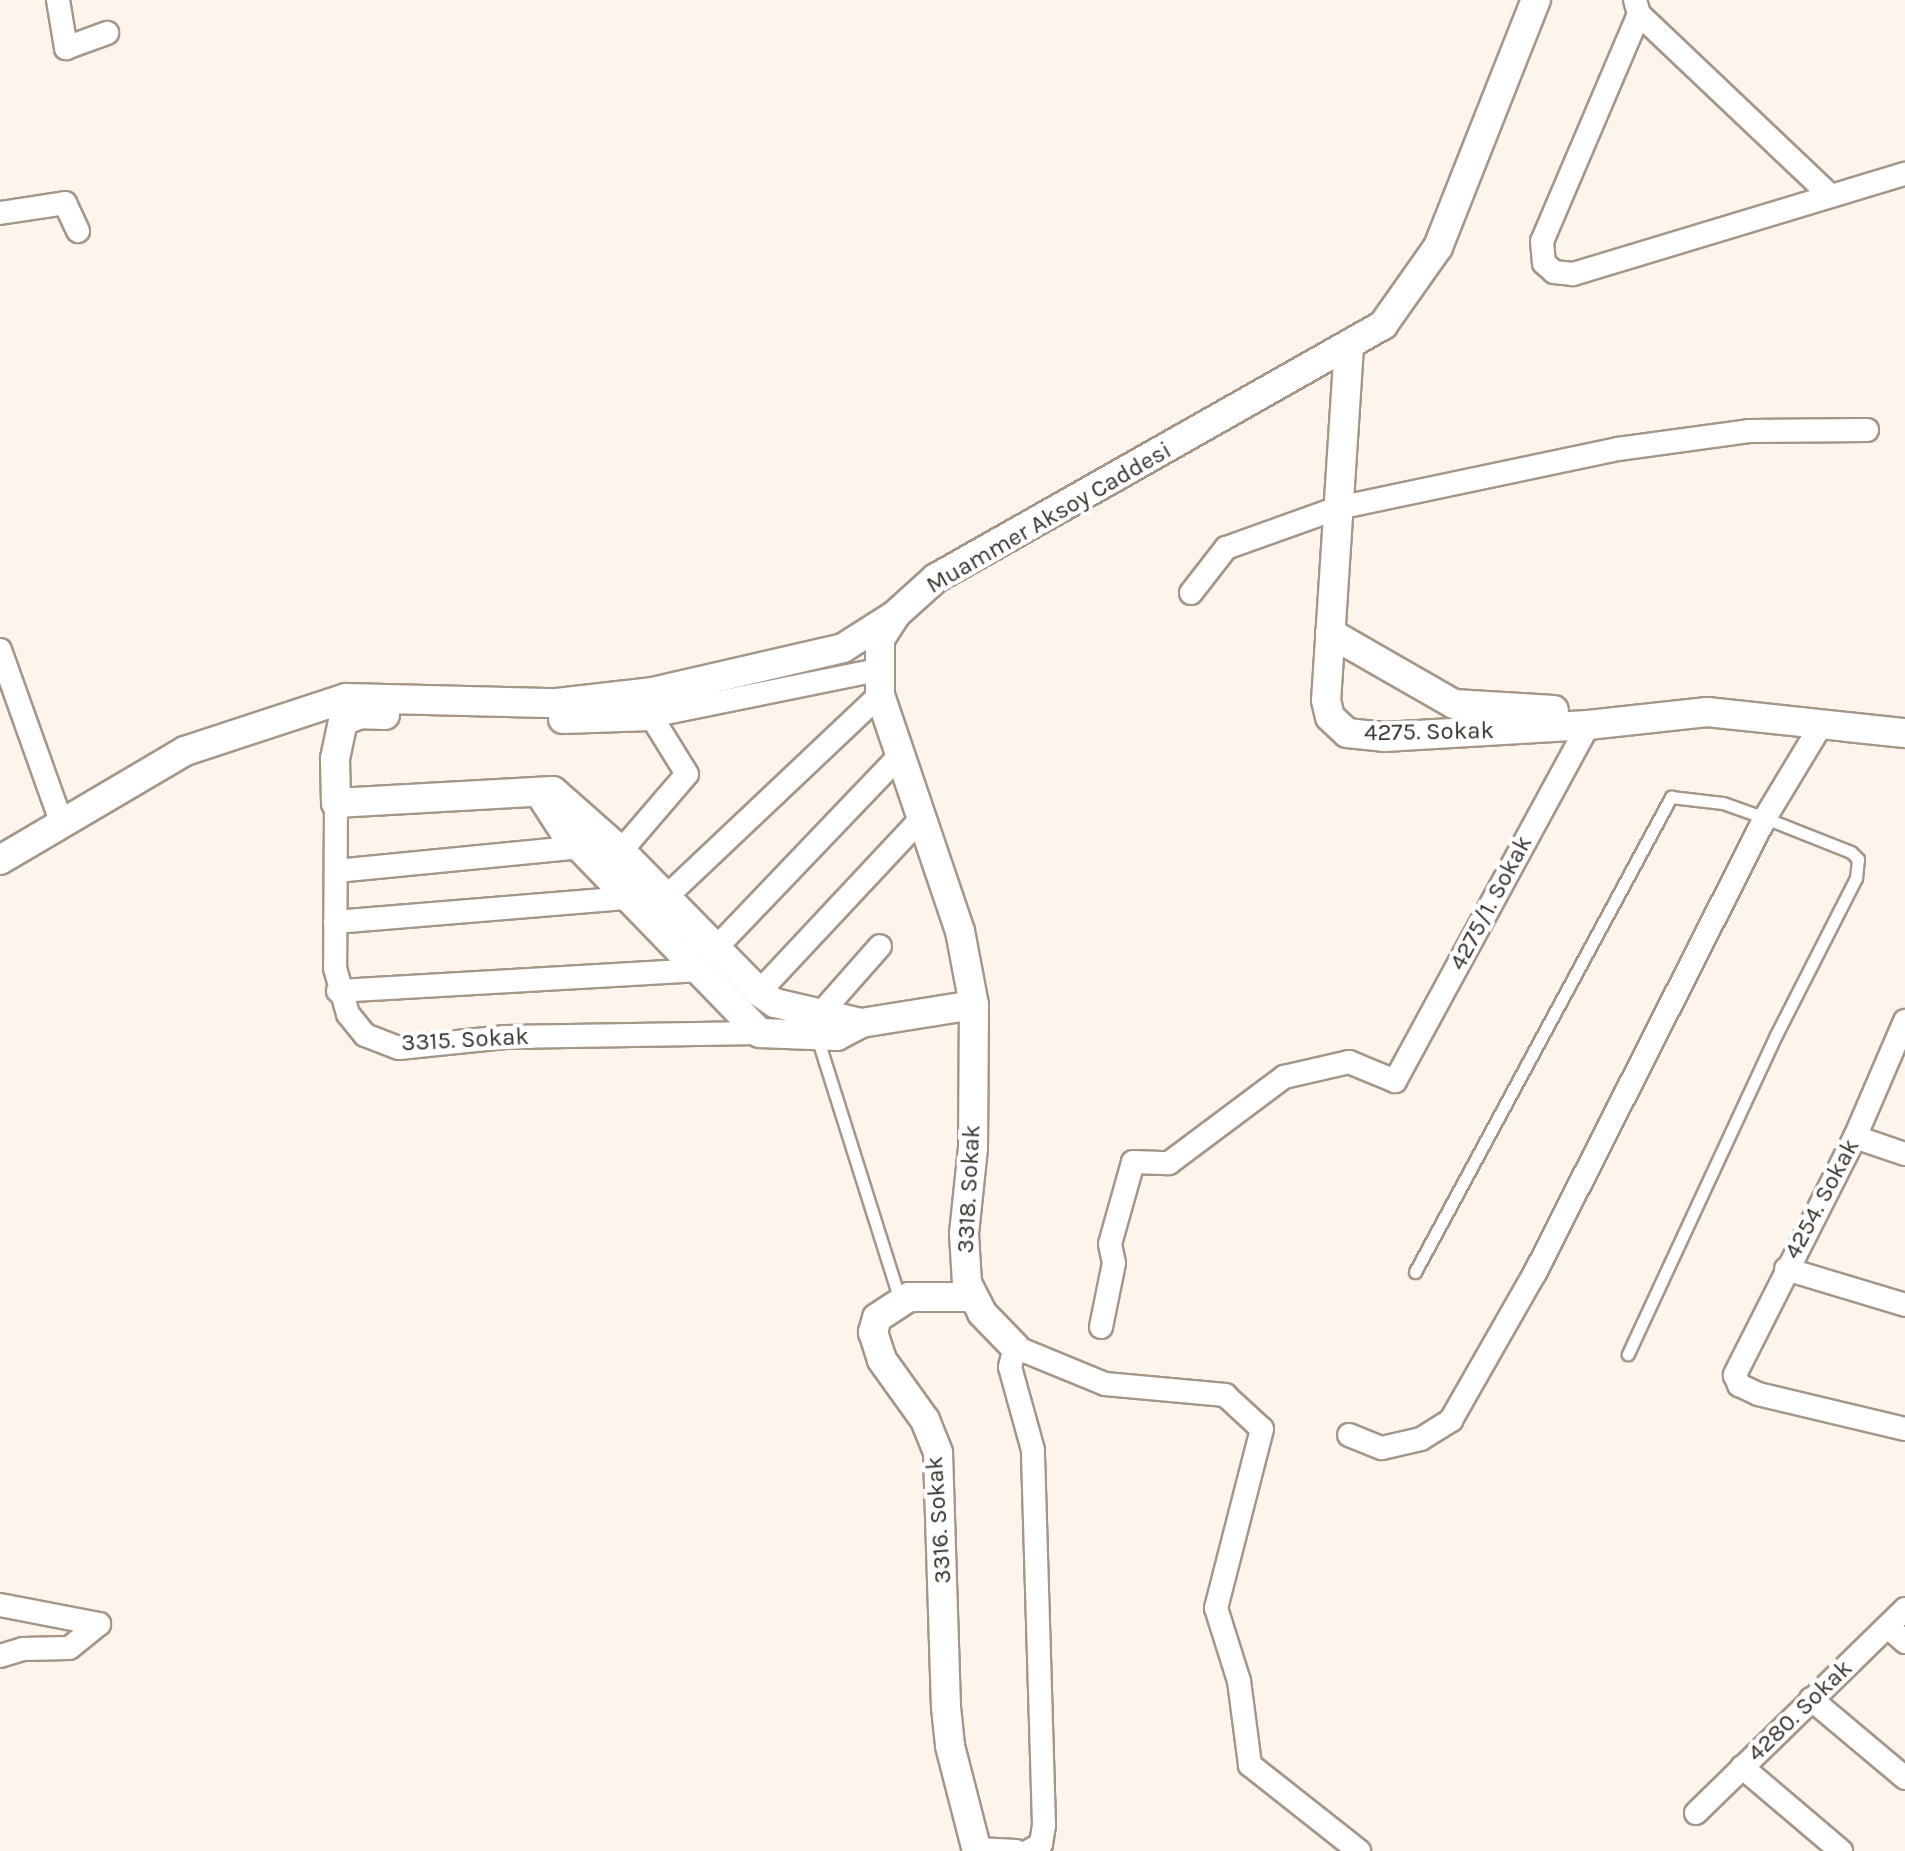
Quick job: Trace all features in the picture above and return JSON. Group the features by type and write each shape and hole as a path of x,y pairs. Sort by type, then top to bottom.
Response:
{"street":[{"path":"58,0 66,48 107,33"},
{"name":"Muammer Aksoy Caddesi","path":"0,860 61,821 185,751 346,698 557,703 653,692 843,648 895,615 936,578 1383,325 1438,247 1536,0"},
{"path":"1830,195 1637,7 1542,241 1544,263 1554,272 1573,274 1905,174"},
{"path":"0,213 65,203 78,231"},
{"name":"4275. Sokak","path":"1349,346 1326,700 1330,717 1347,733 1384,737 1588,725 1707,712 1905,733"},
{"path":"1191,593 1226,548 1338,508 1618,449 1749,431 1867,430"},
{"path":"665,898 878,683 880,639 895,615"},
{"path":"1330,633 1454,704 1707,712"},
{"path":"0,650 6,682 61,821"},
{"path":"878,683 651,716 528,720 361,714 343,721 335,759 336,803 553,791 621,851 665,898 760,1033 819,1024 880,946"},
{"name":"3318. Sokak","path":"878,683 960,931 974,1005 973,1148 964,1234 972,1297"},
{"path":"621,851 687,774 651,716"},
{"name":"4275/1. Sokak","path":"1101,1327 1114,1263 1110,1244 1133,1162 1169,1163 1284,1077 1349,1062 1395,1081 1588,725"},
{"path":"1349,1435 1382,1448 1421,1439 1451,1420 1535,1273 1765,818 1821,725"},
{"path":"338,991 706,960 902,753"},
{"path":"540,794 579,847 628,898 706,960 775,1003 837,1036 861,1023 974,1005"},
{"name":"3315. Sokak","path":"336,803 338,991 365,1035 399,1048 505,1037 760,1033"},
{"path":"759,992 923,817"},
{"path":"336,871 579,847"},
{"path":"335,922 628,898"},
{"name":"4254. Sokak","path":"1905,1021 1855,1137 1735,1375 1739,1385 1758,1394 1905,1429"},
{"path":"1855,1137 1905,1154"},
{"path":"1786,1269 1905,1305"},
{"path":"900,1301 924,1295 972,1297 1015,1347 1105,1384 1225,1395 1262,1429 1216,1608 1239,1681 1250,1765 1359,1851"},
{"name":"3316. Sokak","path":"900,1301 877,1318 874,1342 925,1420 938,1453 946,1707 950,1746 977,1850"},
{"path":"1015,1347 1010,1367 1033,1450 1043,1794 1041,1844 1029,1851"},
{"path":"0,1605 99,1624 69,1648 23,1649 0,1656"},
{"name":"4280. Sokak","path":"1696,1813 1811,1699 1896,1635 1905,1609"},
{"path":"1811,1699 1905,1778"},
{"path":"1742,1767 1841,1851"},
{"path":"977,1850 1016,1851"}],"lane":[{"path":"1415,1272 1671,797 1723,803 1765,818 1821,844 1851,852 1858,859 1856,878 1776,1035 1628,1354"},
{"path":"819,1024 900,1301"}]}
